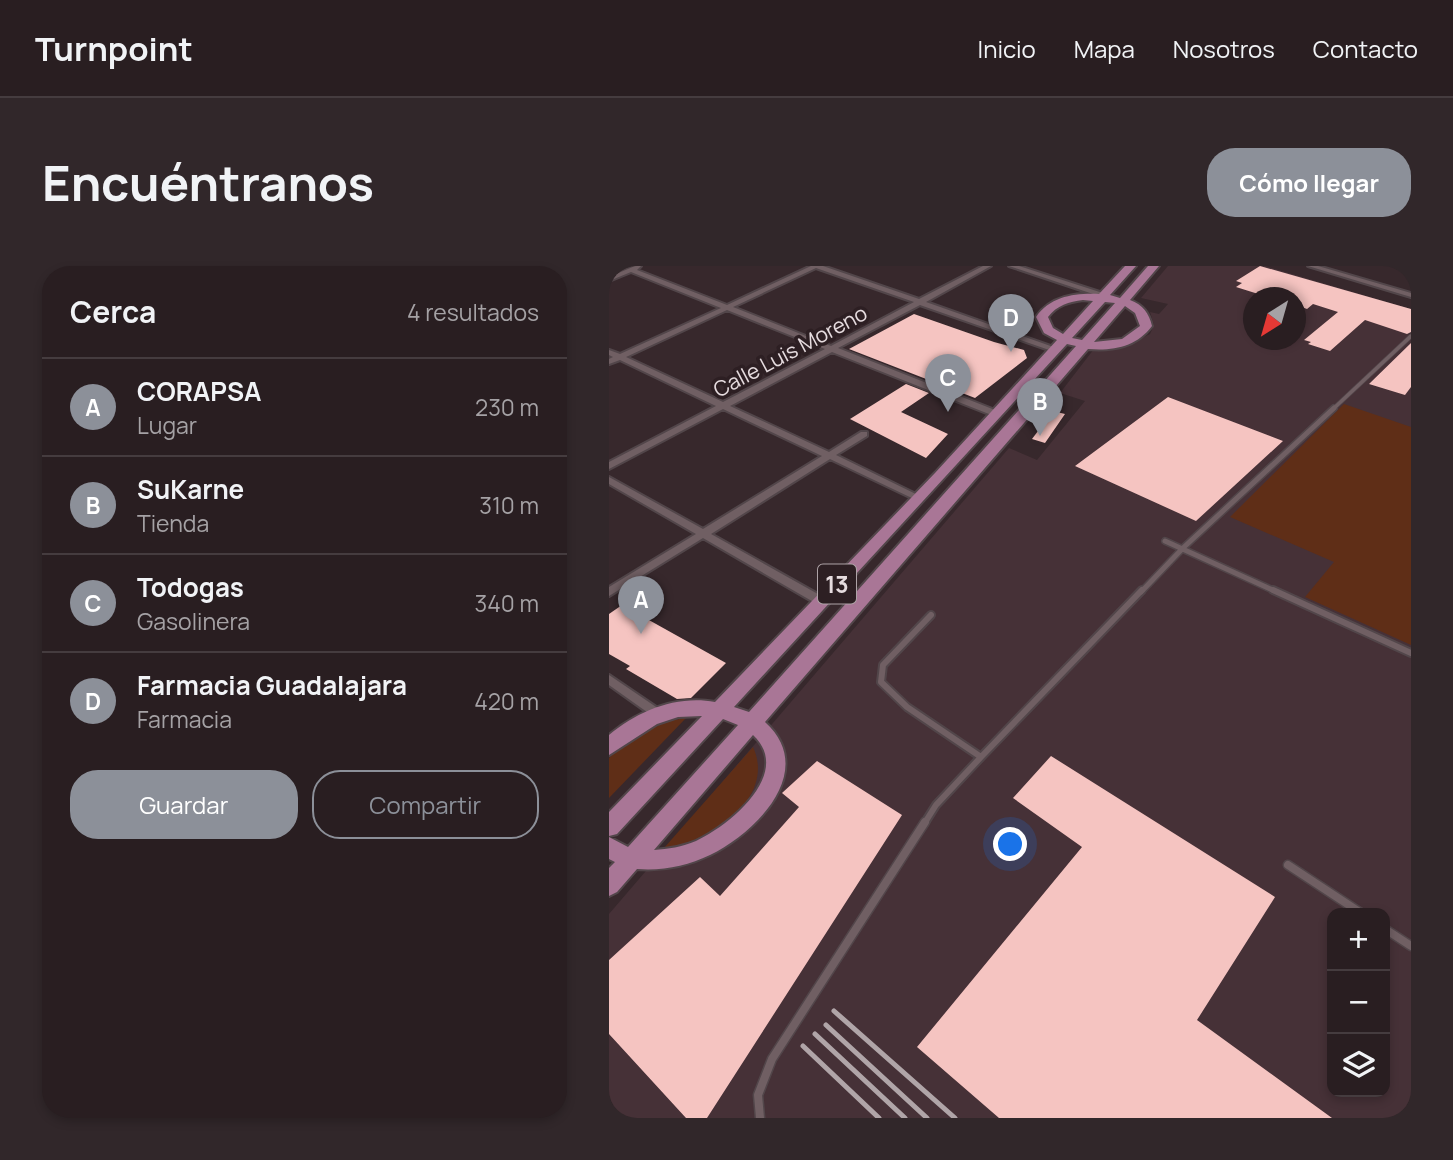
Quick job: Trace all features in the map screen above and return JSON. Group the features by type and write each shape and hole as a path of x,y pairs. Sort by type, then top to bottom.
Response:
{"main road":[{"name":"13","path":"609,827 919,498 1131,266"},
{"name":"13","path":"609,885 1154,266"},
{"path":"1103,296 1124,302 1143,314 1146,321 1144,331 1120,343 1060,344 1043,324 1044,313 1065,300 1103,296"},
{"path":"609,747 619,737 658,715 699,706 719,710 752,723 773,744 776,764 768,789 751,814 726,836 695,851 664,859 631,859 609,847"}],"street":[{"path":"609,279 641,266"},
{"path":"609,362 816,266 919,303 1060,344"},
{"name":"Calle Luis Moreno","path":"609,466 988,266"},
{"path":"1012,266 1103,296"},
{"path":"1311,266 1411,295"},
{"path":"1400,266 1411,269"},
{"path":"609,270 620,275"},
{"path":"632,270 997,414"},
{"path":"609,352 919,498"},
{"path":"609,592 864,434"},
{"path":"609,480 821,601"},
{"path":"609,679 658,715"}],"lane":[{"path":"760,1118 757,1099 761,1080 772,1059 936,805 1183,548 1411,336"},
{"path":"1165,541 1411,653"},
{"path":"931,615 883,665 881,682 907,707 981,757"},
{"path":"1288,865 1353,908"},
{"path":"1390,932 1411,946"}],"shaded area":[{"path":"1168,266 1265,266 1411,309 1411,1118 609,1118 609,914 1009,448 1037,460 1085,401 1060,393 1094,349 1125,346 1150,334 1154,325 1150,312 1159,314 1168,304 1141,298"},
{"path":"1344,404 1411,427 1411,645 1305,597 1334,562 1230,517"},
{"path":"686,718 609,798 609,758 625,743 644,731"},
{"path":"753,747 758,766 755,784 747,801 734,816 700,838 664,848"}],"building":[{"path":"1260,266 1411,309 1411,332 1407,334 1365,320 1330,351 1308,344 1311,342 1306,338 1338,312 1313,304 1306,309 1306,287 1243,287 1243,289 1236,287 1242,283 1236,281"},
{"path":"914,314 1024,350 1027,358 975,398 849,349"},
{"path":"1411,343 1411,387 1405,395 1369,384"},
{"path":"906,384 929,393 901,412 948,434 926,458 850,419"},
{"path":"1168,397 1283,441 1196,521 1075,466"},
{"path":"1053,411 1065,414 1045,443 1032,439"},
{"path":"622,605 726,663 691,698 677,699 626,669 630,666 609,654 609,614"},
{"path":"1051,756 1275,897 1197,1020 1332,1118 999,1118 917,1047 1082,847 1013,798"},
{"path":"817,761 902,815 707,1118 686,1118 609,1034 609,960 700,877 720,896 799,807 782,793"}],"railway":[{"path":"834,1011 955,1118"},
{"path":"826,1025 927,1118"},
{"path":"815,1034 905,1118"},
{"path":"803,1046 879,1118"}],"place":[{"name":"Farmacia Guadalajara","path":"1011,352"},
{"name":"Todogas","path":"948,412"},
{"name":"SuKarne","path":"1040,436"},
{"name":"CORAPSA","path":"641,634"}]}
